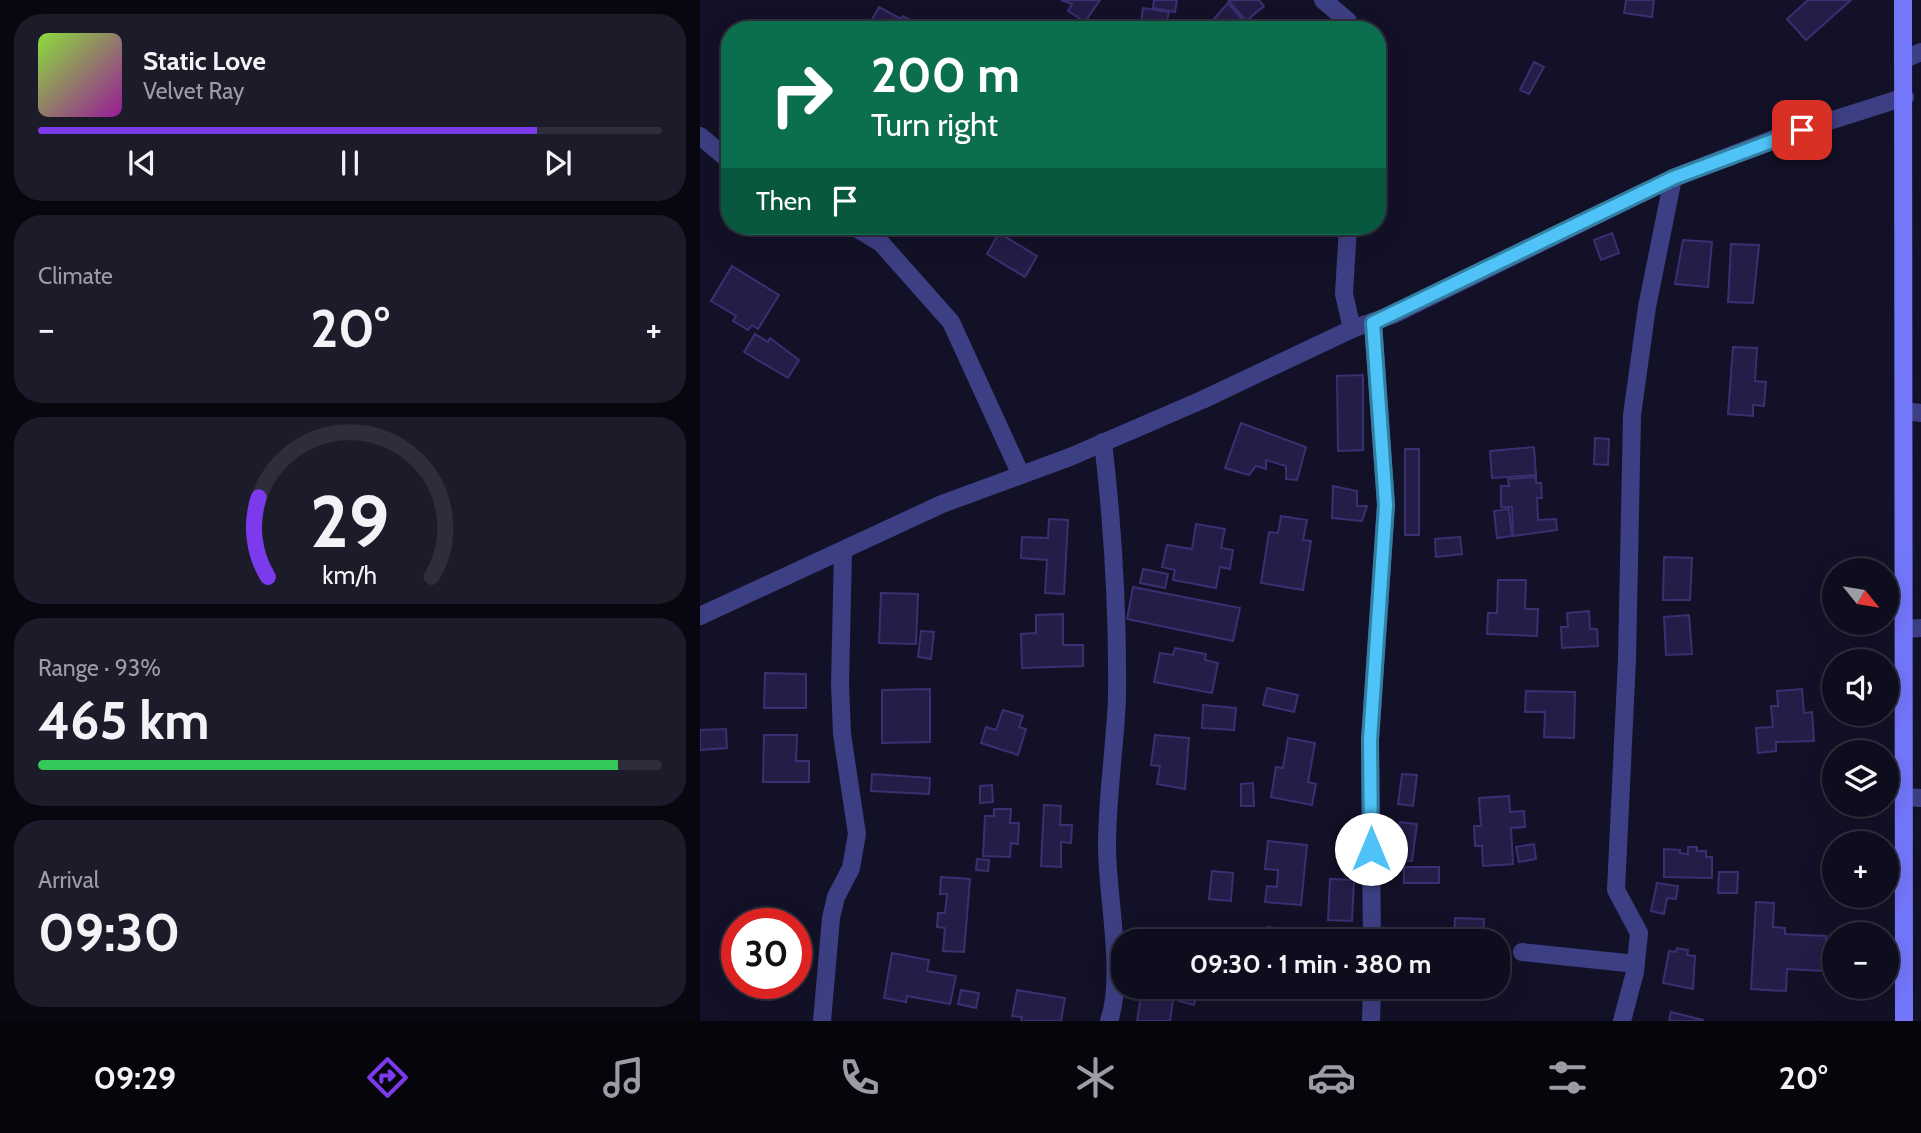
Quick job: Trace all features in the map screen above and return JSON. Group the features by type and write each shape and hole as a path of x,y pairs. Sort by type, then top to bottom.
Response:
{"street":[{"path":"1903,0 1913,412 1913,798 1904,1021"},
{"path":"1332,3 1348,21"},
{"path":"1903,60 1921,52"},
{"path":"700,616 942,504 1103,442 1352,329 1373,323 1673,178 1776,138 1905,97"},
{"path":"700,136 721,154"},
{"path":"1622,1021 1636,964 1639,933 1616,890 1627,659 1632,415 1647,307 1673,178"},
{"path":"868,235 881,243 951,322 1021,475"},
{"path":"1347,235 1344,294 1352,329"},
{"path":"1372,929 1370,740 1386,505 1373,323"},
{"path":"1103,442 1114,570 1116,697 1107,846 1115,981 1113,1009 1109,1021"},
{"path":"822,1021 831,918 836,897 851,868 857,834 842,734 840,697 843,550"},
{"path":"1522,952 1636,964"},
{"path":"1371,1021 1372,999"}],"building":[{"path":"1061,0 1100,0 1086,21 1068,11 1072,4"},
{"path":"1154,0 1177,0 1175,12 1153,8"},
{"path":"1228,0 1259,0 1264,6 1246,21"},
{"path":"1626,0 1654,0 1652,17 1624,13"},
{"path":"1808,0 1851,0 1806,40 1787,19"},
{"path":"1228,3 1244,21 1212,21"},
{"path":"879,7 901,19 903,16 912,21 871,21"},
{"path":"1143,8 1169,12 1167,21 1141,21"},
{"path":"1534,62 1544,67 1529,94 1520,90"},
{"path":"1612,233 1619,253 1601,260 1594,240"},
{"path":"998,235 1002,235 1037,256 1025,277 987,254"},
{"path":"1683,240 1712,242 1708,287 1675,284"},
{"path":"1731,244 1759,245 1753,303 1728,302"},
{"path":"732,266 779,295 758,329 752,325 748,330 733,321 736,316 711,301"},
{"path":"755,334 768,342 770,338 799,360 788,378 744,352"},
{"path":"1733,347 1757,348 1755,381 1766,382 1764,406 1753,405 1753,416 1728,414"},
{"path":"1363,375 1363,450 1338,451 1337,376"},
{"path":"1241,423 1306,447 1297,480 1286,479 1286,466 1266,460 1266,469 1256,466 1249,475 1225,468"},
{"path":"1595,438 1609,439 1608,465 1594,464"},
{"path":"1534,447 1536,475 1492,478 1490,451"},
{"path":"1405,449 1419,449 1419,535 1405,535"},
{"path":"1536,477 1536,483 1541,483 1542,498 1537,498 1538,520 1556,519 1557,530 1513,536 1512,507 1501,507 1501,486 1509,486 1508,479"},
{"path":"1333,486 1357,491 1357,506 1367,506 1362,521 1332,518"},
{"path":"1509,509 1512,536 1497,538 1494,511"},
{"path":"1281,516 1307,520 1303,540 1311,541 1303,590 1261,583 1269,532 1278,533"},
{"path":"1049,519 1068,520 1064,594 1045,593 1047,560 1021,558 1022,537 1048,538"},
{"path":"1196,524 1225,529 1221,548 1233,550 1230,569 1220,567 1216,588 1173,580 1175,570 1162,567 1167,545 1192,549"},
{"path":"1460,537 1462,554 1436,557 1435,539"},
{"path":"1664,557 1692,558 1690,600 1663,600"},
{"path":"1143,569 1168,574 1165,588 1140,583"},
{"path":"1498,580 1526,580 1525,609 1538,609 1537,636 1487,634 1488,613 1497,613"},
{"path":"1133,587 1240,608 1233,641 1127,619"},
{"path":"881,593 918,594 916,644 879,643"},
{"path":"1589,611 1590,629 1597,629 1598,646 1562,648 1561,627 1568,627 1567,613"},
{"path":"1063,614 1063,645 1083,645 1083,666 1022,668 1021,634 1036,633 1036,615"},
{"path":"1689,615 1692,654 1666,655 1664,617"},
{"path":"921,631 934,632 931,659 918,657"},
{"path":"1175,648 1206,654 1205,660 1218,663 1212,693 1154,682 1160,653 1173,655"},
{"path":"765,673 806,674 806,708 764,708"},
{"path":"1267,688 1298,695 1294,712 1263,705"},
{"path":"930,689 930,742 882,743 882,690"},
{"path":"1802,689 1804,713 1812,712 1814,741 1776,742 1776,751 1758,753 1756,728 1773,727 1771,706 1778,706 1777,691"},
{"path":"1526,691 1575,692 1574,738 1544,737 1545,712 1525,712"},
{"path":"1203,705 1236,708 1234,730 1202,728"},
{"path":"1003,710 1023,716 1019,727 1026,729 1018,755 981,743 986,727 996,730"},
{"path":"726,729 727,748 700,750 700,730"},
{"path":"764,735 797,735 796,761 809,761 809,782 763,782"},
{"path":"1155,735 1189,738 1185,789 1157,784 1160,766 1151,765"},
{"path":"1288,738 1315,743 1308,782 1316,784 1312,805 1271,797 1276,767 1283,768"},
{"path":"872,774 930,778 929,794 871,791"},
{"path":"1402,774 1417,775 1413,806 1398,804"},
{"path":"1253,783 1254,806 1241,806 1241,784"},
{"path":"992,785 993,802 980,803 980,786"},
{"path":"1509,796 1510,812 1524,811 1525,827 1511,828 1513,864 1483,866 1482,846 1475,846 1474,826 1481,826 1479,798"},
{"path":"1044,805 1061,806 1060,825 1072,825 1071,843 1061,842 1061,867 1041,866"},
{"path":"994,809 1011,809 1010,823 1019,823 1018,844 1011,843 1010,857 983,856 985,816 994,816"},
{"path":"1400,822 1417,824 1412,861 1396,860"},
{"path":"1348,830 1364,832 1362,845 1346,843"},
{"path":"1268,841 1307,845 1301,905 1265,902 1267,886 1277,887 1278,870 1265,869"},
{"path":"1534,844 1536,859 1519,862 1516,847"},
{"path":"1688,847 1697,847 1697,851 1706,851 1706,857 1712,857 1712,878 1664,877 1664,849 1680,850 1680,853 1688,854"},
{"path":"977,859 989,860 988,871 976,870"},
{"path":"1404,867 1439,867 1439,883 1404,883"},
{"path":"1212,871 1233,873 1231,901 1209,899"},
{"path":"1719,872 1738,872 1737,893 1718,893"},
{"path":"941,877 970,879 964,952 943,951 945,928 937,927 938,913 945,913 947,894 940,894"},
{"path":"1330,879 1354,880 1352,921 1328,920"},
{"path":"1657,883 1678,886 1676,899 1667,898 1664,914 1651,911"},
{"path":"1756,902 1774,903 1773,927 1785,928 1785,934 1822,936 1822,971 1787,969 1786,991 1751,989"},
{"path":"1455,918 1484,919 1484,929 1455,929"},
{"path":"1677,948 1688,950 1687,955 1695,956 1693,989 1663,983 1669,951 1676,952"},
{"path":"892,953 929,960 927,971 956,976 950,1004 907,996 906,1002 884,998"},
{"path":"961,990 979,993 976,1008 958,1004"},
{"path":"1017,990 1065,998 1061,1021 1021,1021 1022,1017 1012,1016"},
{"path":"1141,999 1173,1000 1170,1021 1137,1021"},
{"path":"1180,999 1196,999 1194,1005"},
{"path":"1671,1012 1703,1020 1703,1021 1669,1021"}],"route":[{"path":"1371,849 1370,740 1386,505 1373,323 1673,178 1802,130"}]}
